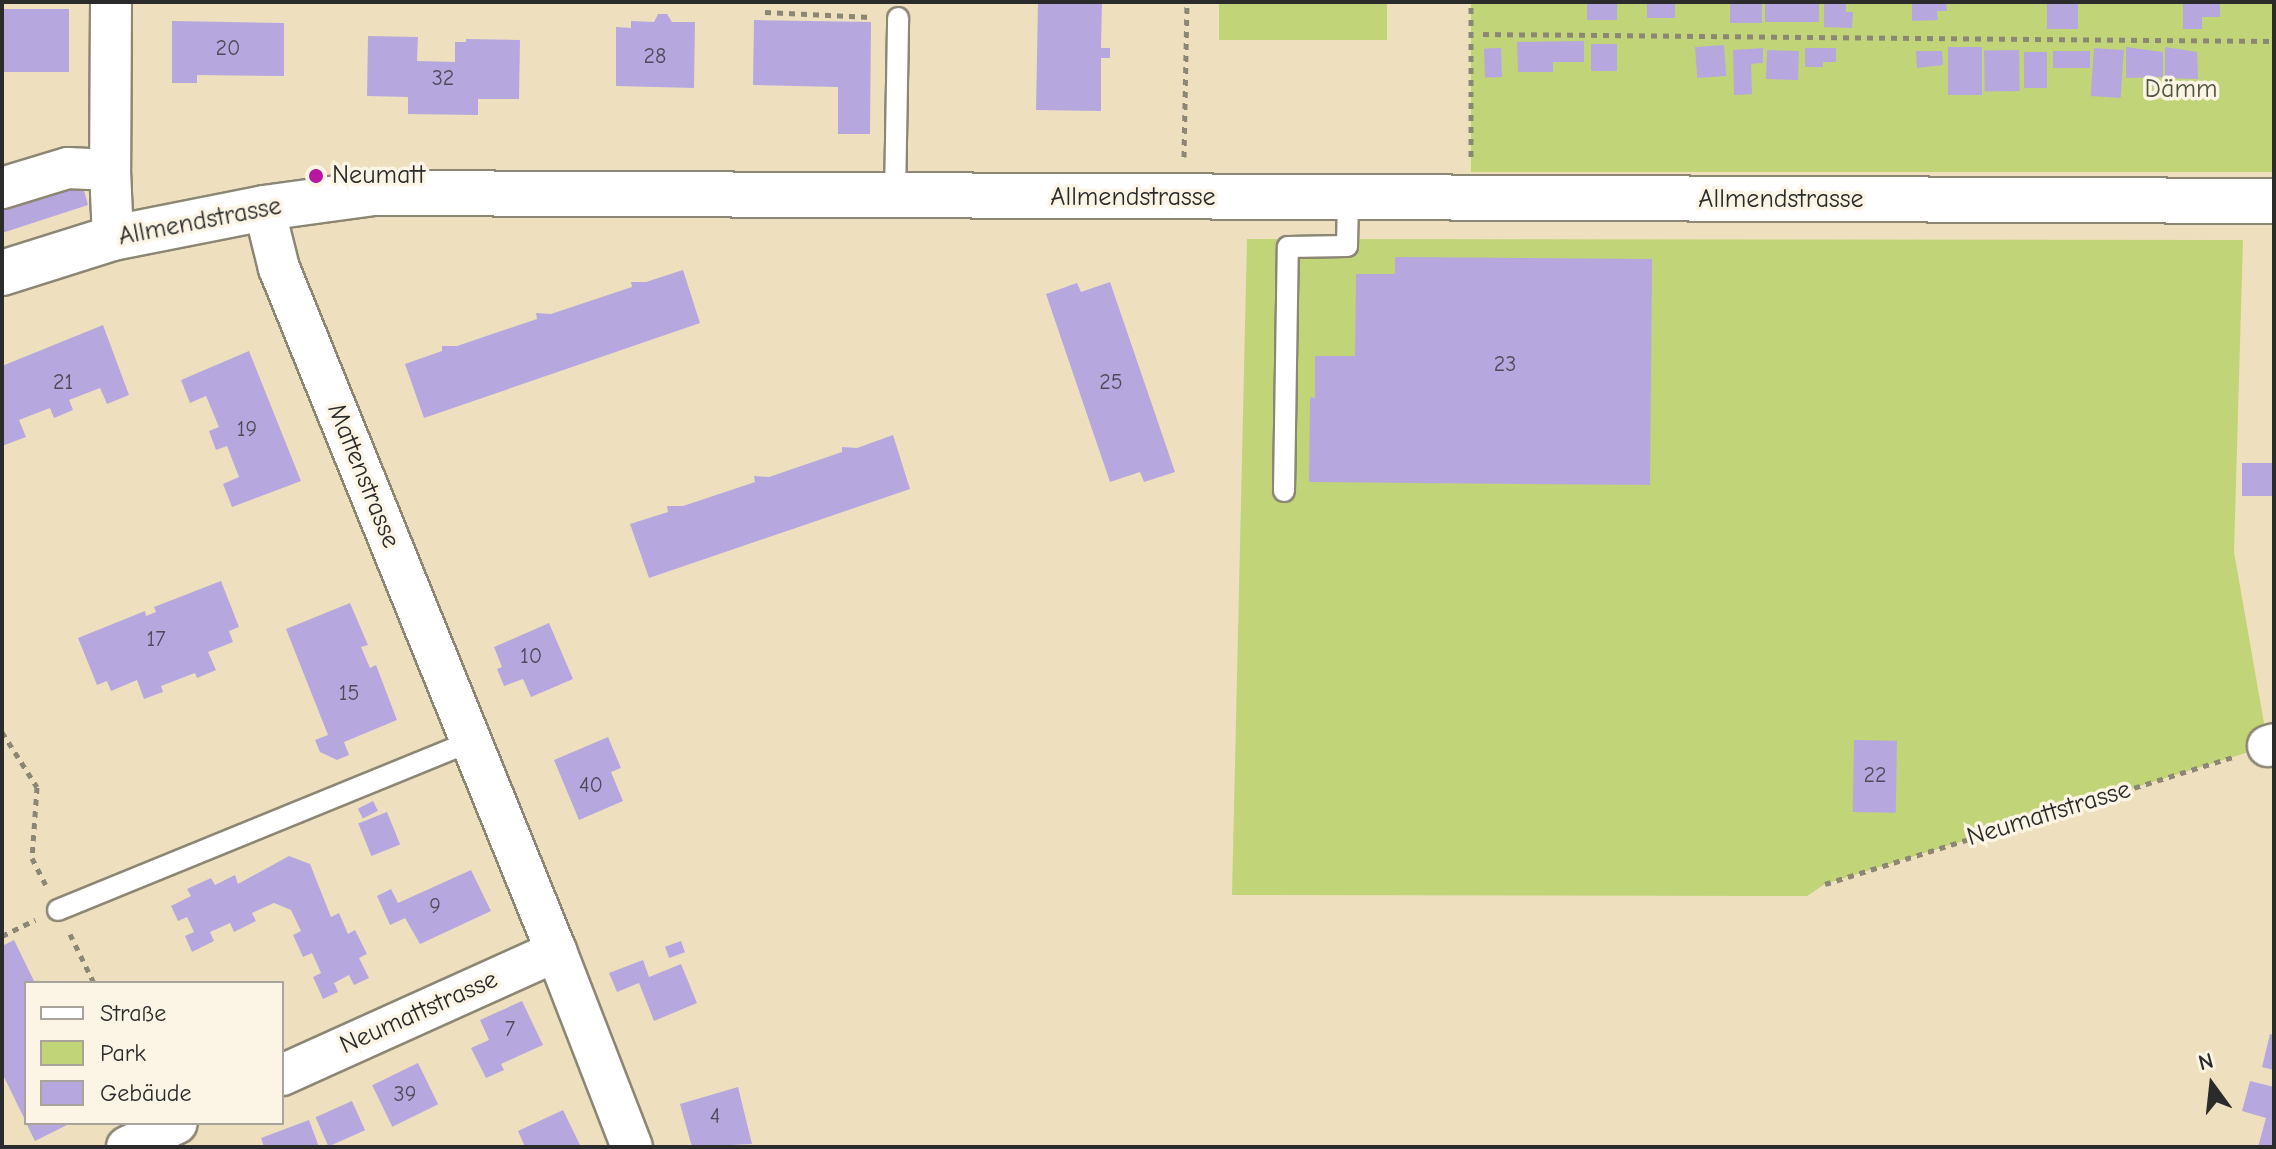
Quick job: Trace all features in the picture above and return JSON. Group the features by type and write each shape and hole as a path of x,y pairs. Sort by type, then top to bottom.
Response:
{"main road":[{"name":"Allmendstrasse","path":"2,273 113,238 264,208 374,193 895,198 2274,201"}],"street":[{"path":"111,2 110,170 113,238"},
{"path":"2,188 68,168 110,170"},
{"name":"Mattenstrasse","path":"264,208 279,268 556,951 632,1147"},
{"name":"Neumattstrasse","path":"284,1074 556,951"},
{"path":"127,1147 173,1125"}],"lane":[{"path":"895,198 898,18"},
{"path":"1284,491 1288,247 1347,246 1348,198"},
{"path":"58,910 470,742"}],"path":[{"path":"1184,173 1187,2"},
{"path":"1471,2 1471,199"},
{"path":"765,12 898,18"},
{"path":"1483,34 2274,41"},
{"path":"2,732 37,787 32,858 93,981"},
{"name":"Neumattstrasse","path":"1825,884 2271,745"}],"green space":[{"path":"1219,2 1387,2 1387,40 1219,40"},
{"name":"Dämm","path":"1471,2 2274,2 2274,172 1471,172"},
{"path":"1247,239 2243,240 2234,552 2268,746 1825,884 1807,896 1232,895"}],"building":[{"path":"1038,2 1102,2 1101,48 1110,48 1110,58 1101,58 1101,111 1036,110"},
{"path":"1587,2 1617,2 1617,20 1587,20"},
{"path":"1647,2 1675,2 1675,18 1647,18"},
{"path":"1730,2 1762,2 1762,23 1730,23"},
{"path":"1765,2 1819,2 1819,22 1765,22"},
{"path":"1824,2 1846,2 1846,12 1853,12 1852,28 1824,27"},
{"path":"1912,2 1946,2 1947,11 1937,11 1938,20 1912,21"},
{"path":"2047,2 2078,2 2078,29 2047,29"},
{"path":"2220,2 2220,17 2202,17 2202,29 2183,29 2183,3"},
{"path":"2,9 69,9 69,72 2,72"},
{"path":"658,14 667,14 672,22 695,22 694,88 616,86 616,27 631,28 631,21 654,22"},
{"path":"754,20 871,22 870,134 838,134 838,87 753,85"},
{"path":"172,21 284,23 284,76 197,75 197,83 172,83"},
{"path":"368,36 418,37 417,61 455,62 455,42 466,42 466,39 520,40 519,99 478,99 478,115 408,114 408,97 367,96"},
{"path":"1584,41 1584,62 1553,62 1553,72 1518,72 1517,42"},
{"path":"1591,44 1617,44 1617,71 1591,71"},
{"path":"1724,45 1726,76 1697,78 1695,47"},
{"path":"1948,47 1982,47 1982,95 1948,95"},
{"path":"2126,47 2163,52 2163,77 2126,78"},
{"path":"2165,47 2197,52 2198,79 2165,78"},
{"path":"1501,48 1502,77 1485,78 1484,49"},
{"path":"1763,48 1763,63 1751,64 1752,94 1734,95 1733,50"},
{"path":"1805,48 1836,48 1836,62 1823,62 1823,67 1805,67"},
{"path":"2094,48 2124,50 2121,98 2091,96"},
{"path":"1767,50 1799,51 1798,80 1766,79"},
{"path":"2019,50 2020,91 1985,92 1984,51"},
{"path":"1916,51 1942,51 1943,65 1917,68"},
{"path":"2053,51 2090,51 2090,68 2053,68"},
{"path":"2024,52 2047,52 2047,88 2024,88"},
{"path":"82,183 88,205 2,233 2,198"},
{"path":"1395,257 1652,259 1650,485 1309,482 1310,397 1315,398 1315,356 1355,356 1356,274 1395,274"},
{"path":"683,270 700,323 424,418 405,364 442,351 442,346 457,346 537,319 536,313 551,314 632,287 631,282 646,282"},
{"path":"1110,282 1175,472 1144,482 1140,472 1110,482 1046,294 1077,283 1081,292"},
{"path":"103,325 129,395 107,404 100,388 69,400 73,410 54,418 50,408 19,420 26,437 2,446 2,366"},
{"path":"249,351 301,481 232,507 223,484 239,477 227,446 216,450 209,431 219,427 206,396 190,403 181,380"},
{"path":"893,435 910,489 649,578 630,524 668,512 667,506 683,506 755,482 754,476 769,477 842,452 842,447 857,448"},
{"path":"2242,463 2274,463 2274,496 2242,496"},
{"path":"221,581 239,627 229,631 233,642 208,652 216,670 197,678 195,673 161,686 163,692 144,699 137,680 111,691 107,681 97,685 78,638 145,611 146,616 156,612 154,607"},
{"path":"350,603 368,645 361,647 370,668 376,665 397,720 344,742 349,755 337,760 320,752 315,740 328,735 286,629"},
{"path":"549,623 573,679 531,697 523,679 504,686 497,669 502,667 494,647"},
{"path":"608,737 621,768 611,772 623,801 579,820 554,760"},
{"path":"1854,740 1897,741 1896,813 1853,812"},
{"path":"373,801 378,811 363,819 358,809"},
{"path":"387,812 400,844 371,856 358,824"},
{"path":"289,856 310,864 331,917 339,913 348,934 355,930 367,954 359,958 369,978 354,985 349,975 334,983 338,992 323,999 313,977 321,973 312,953 303,957 293,935 301,931 291,910 274,903 252,913 256,921 234,932 230,923 210,932 214,941 192,952 185,936 194,932 187,917 178,921 171,906 191,896 187,889 211,878 215,885 235,875 238,884"},
{"path":"471,870 491,911 420,944 405,918 390,925 377,896 391,889 398,903"},
{"path":"14,940 34,981 24,981 24,1118 2,1073 2,946"},
{"path":"681,941 685,952 669,958 665,947"},
{"path":"643,960 649,977 681,964 697,1003 654,1021 639,983 617,992 609,973"},
{"path":"522,1001 543,1045 501,1064 504,1070 486,1078 471,1048 489,1040 480,1020"},
{"path":"2270,1034 2274,1035 2274,1070 2262,1067"},
{"path":"418,1063 438,1104 392,1127 372,1085"},
{"path":"2250,1081 2274,1087 2274,1147 2258,1147 2266,1118 2242,1111"},
{"path":"738,1087 752,1144 692,1147 680,1104"},
{"path":"352,1101 365,1130 328,1147 315,1117"},
{"path":"563,1110 581,1147 525,1147 518,1131"},
{"path":"309,1120 319,1147 264,1147 261,1138"},
{"path":"27,1125 67,1125 35,1141"}],"place":[{"name":"Neumatt","path":"316,176"}]}
